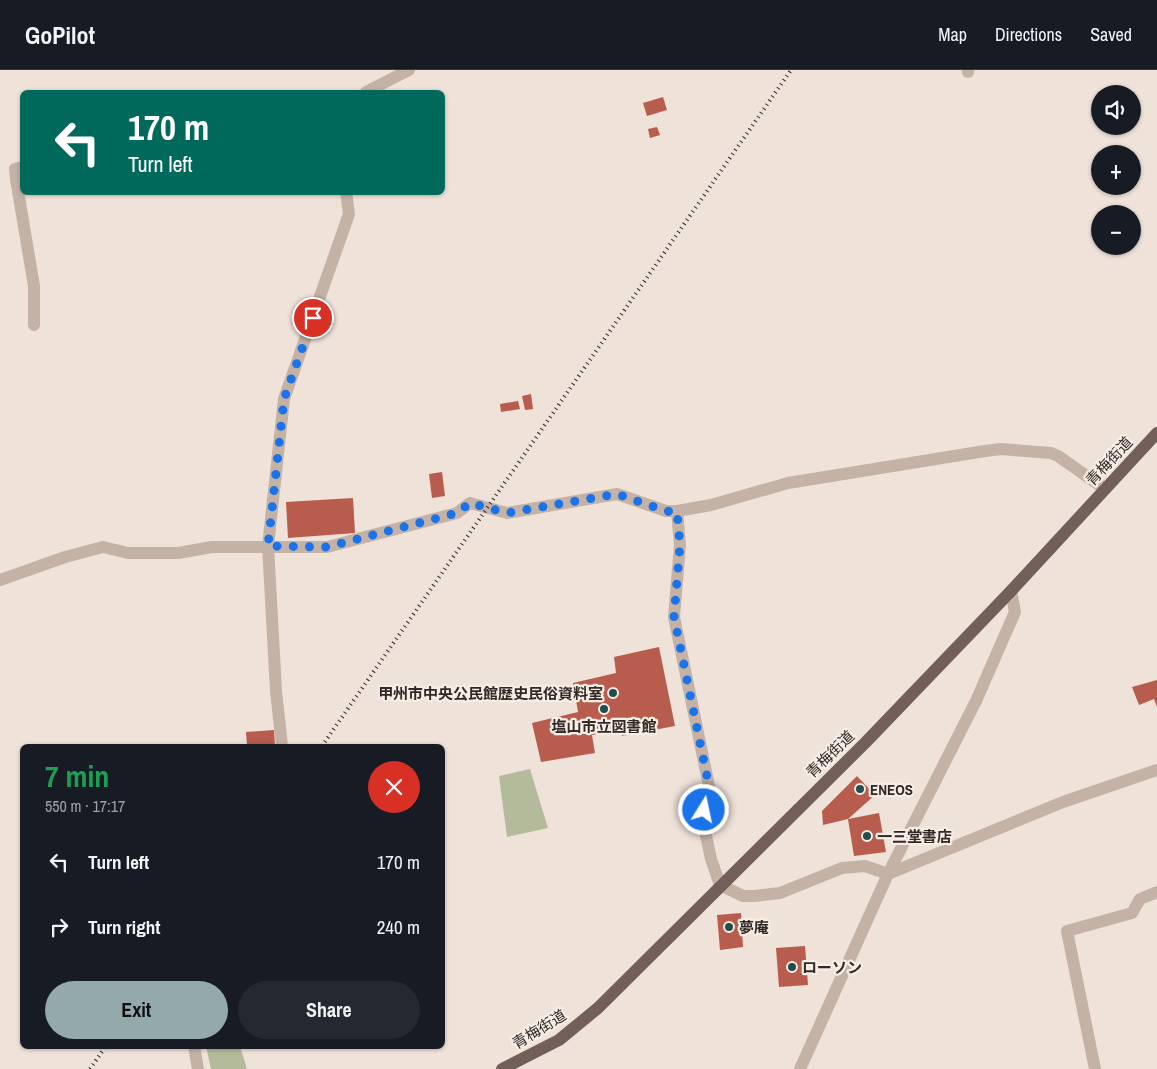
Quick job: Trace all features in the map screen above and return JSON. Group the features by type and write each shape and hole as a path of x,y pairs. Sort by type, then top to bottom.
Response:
{"main road":[{"name":"青梅街道","path":"502,1069 569,1033 598,1008 865,743 1011,592 1157,433"}],"street":[{"path":"370,90 409,70"},
{"path":"20,167 15,168 34,286 34,324"},
{"path":"282,744 268,546 284,399 349,214 346,195"},
{"path":"0,580 65,557 103,547 128,553 178,553 212,547 327,547 457,513 470,503 507,513 617,494 666,511 677,512 711,506 788,484 1001,449 1051,452 1105,489"},
{"path":"677,512 680,545 674,617 709,786 703,822 720,885 743,896 754,896 780,893 842,868 865,866 888,874 1063,802 1157,770"},
{"path":"800,1069 888,874 976,701 1015,612 1011,592"},
{"path":"1095,1069 1067,931 1132,912 1140,899 1157,892"},
{"path":"195,1049 198,1069"}],"green space":[{"path":"530,769 548,828 507,837 499,776"},
{"path":"207,1049 241,1049 247,1069 211,1069"}],"building":[{"path":"663,97 667,110 647,116 643,103"},
{"path":"657,127 660,135 650,138 648,129"},
{"path":"531,394 533,409 525,410 522,396"},
{"path":"518,401 520,409 501,412 500,404"},
{"path":"442,472 445,496 432,498 429,474"},
{"path":"353,498 355,533 288,538 286,502"},
{"path":"659,647 675,726 622,736 621,730 592,735 595,753 541,762 532,723 578,712 573,683 616,673 614,657"},
{"path":"1157,680 1157,707 1154,699 1139,705 1132,687"},
{"path":"274,730 275,744 247,744 246,732"},
{"path":"857,776 875,795 848,819 823,825 822,811"},
{"name":"一三堂書店","path":"879,813 886,852 854,856 848,819"},
{"path":"741,913 743,947 720,950 717,915"},
{"name":"ローソン","path":"805,946 808,985 779,987 776,948"}],"railway":[{"path":"323,744 791,70"},
{"path":"90,1069 104,1049"}],"place":[{"name":"甲州市中央公民館歴史民俗資料室","path":"613,693"},
{"name":"塩山市立図書館","path":"604,709"},
{"name":"ENEOS","path":"860,789"},
{"name":"一三堂書店","path":"867,836"},
{"name":"夢庵","path":"729,927"},
{"name":"ローソン","path":"792,967"}],"route":[{"path":"313,318 284,399 268,546 327,547 402,529 457,513 470,503 507,513 617,494 666,511 677,512 680,545 674,617 709,786 704,810"}]}
